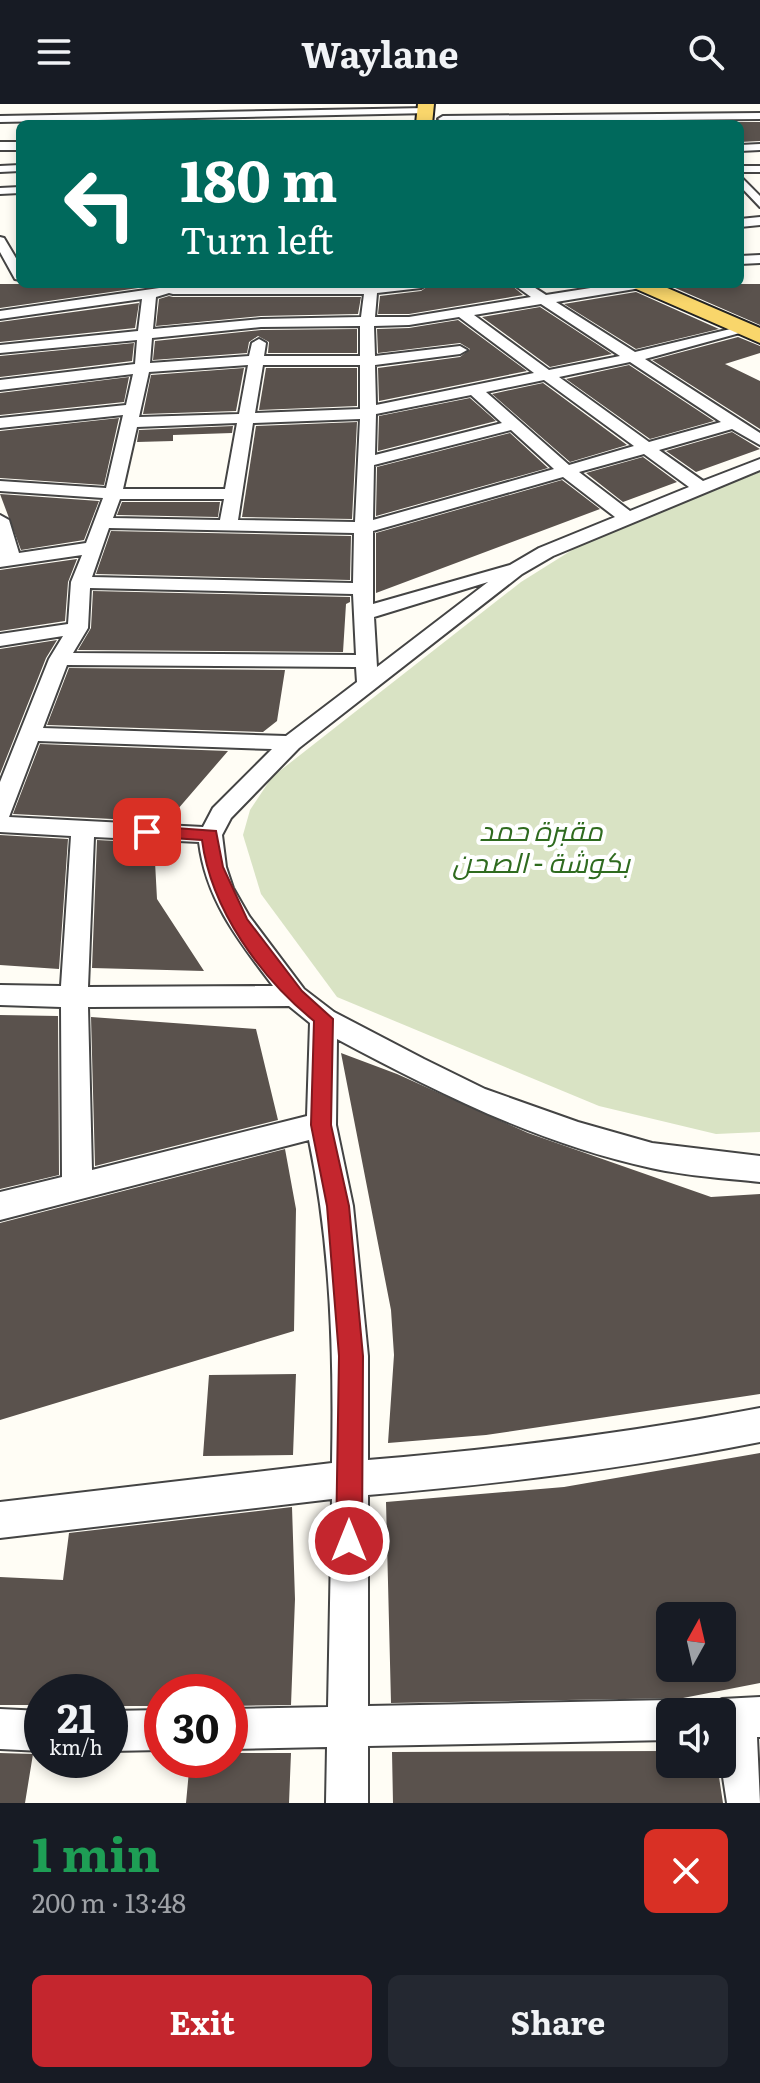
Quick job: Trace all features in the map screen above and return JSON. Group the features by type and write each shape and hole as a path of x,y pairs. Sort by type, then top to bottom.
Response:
{"main road":[{"path":"651,288 754,330"},
{"path":"675,288 754,330"}],"street":[{"path":"46,120 55,104"},
{"path":"196,120 201,104"},
{"path":"625,104 637,120 760,116"},
{"path":"687,104 698,119"},
{"path":"0,119 46,120 110,114 196,120 282,109 426,113"},
{"path":"443,116 514,120"},
{"path":"0,241 10,257 16,278"},
{"path":"0,315 187,288"},
{"path":"173,290 343,288"},
{"path":"367,683 363,589 370,288"},
{"path":"526,288 760,440"},
{"path":"0,349 146,332 261,323 367,324 462,313 616,288"},
{"path":"228,524 257,360 263,291"},
{"path":"0,812 59,659 78,628 81,582 113,494 142,368 149,294"},
{"path":"462,313 701,488"},
{"path":"0,423 131,416 247,417 367,413 754,330"},
{"path":"0,385 142,368 257,360 368,361 460,350"},
{"path":"475,390 565,470 626,517"},
{"path":"103,523 364,528 731,424"},
{"path":"366,462 513,425"},
{"path":"760,464 626,517 546,552 515,570 291,743 221,814 210,835 214,867 239,922 295,996 324,1019 475,1097 576,1134 652,1156 760,1169"},
{"path":"0,486 113,494 233,494"},
{"path":"0,520 6,560 92,548"},
{"path":"365,613 487,574 515,570"},
{"path":"81,582 363,589"},
{"path":"0,640 78,628"},
{"path":"59,659 367,661"},
{"path":"30,734 291,743"},
{"path":"0,824 210,835"},
{"path":"77,1186 74,997 83,828"},
{"path":"0,995 295,996"},
{"path":"324,1019 321,1125 338,1206 351,1356 347,1803"},
{"path":"0,1206 321,1125"},
{"path":"0,1520 350,1479 516,1465 668,1443 760,1425"},
{"path":"739,1718 748,1803"},
{"path":"248,1729 656,1720"},
{"path":"0,1729 24,1730"}],"green space":[{"name":"مقبرة حمد بكوشة - الصحن","path":"760,472 760,1132 716,1134 599,1106 337,997 261,894 243,835 250,810 272,777 521,582 588,540"}],"building":[{"path":"744,122 760,122 760,141 744,142"},
{"path":"0,284 16,284 16,288 138,288 0,308"},
{"path":"744,284 760,284 760,325 675,288 744,288"},
{"path":"425,288 515,288 523,295 409,314 378,314 380,296"},
{"path":"636,292 719,329 636,349 564,304"},
{"path":"169,296 361,297 358,314 261,316 156,326 159,299"},
{"path":"139,303 135,328 0,342 0,322"},
{"path":"540,307 612,354 550,367 482,317"},
{"path":"458,320 527,371 379,401 378,368 460,357 470,349 460,343 378,353 377,329 409,328"},
{"path":"357,329 357,353 268,353 269,342 258,336 249,342 247,353 153,360 155,341 261,330"},
{"path":"738,337 760,346 760,353 725,364 760,381 760,429 652,360"},
{"path":"134,343 132,361 0,377 0,356"},
{"path":"629,365 714,421 650,439 566,379"},
{"path":"244,368 236,411 143,414 151,375"},
{"path":"266,368 357,368 357,406 259,410"},
{"path":"129,377 124,402 0,415 0,393"},
{"path":"543,383 627,445 570,462 492,394"},
{"path":"470,398 496,421 378,451 379,416"},
{"path":"119,418 104,485 0,478 0,431"},
{"path":"357,422 352,519 242,517 256,426"},
{"path":"233,426 232,433 173,435 173,441 137,442 139,430"},
{"path":"732,432 760,449 696,472 666,451"},
{"path":"510,433 548,468 376,516 377,467"},
{"path":"643,457 677,482 623,502 586,473"},
{"path":"562,480 600,509 376,593 376,533"},
{"path":"0,494 99,501 84,540 21,550"},
{"path":"122,502 220,502 218,517 117,515"},
{"path":"111,531 351,536 350,580 96,574"},
{"path":"77,559 68,582 65,621 0,631 0,570"},
{"path":"93,591 350,597 350,602 346,604 343,652 78,650 91,628"},
{"path":"57,640 46,658 0,774 0,649"},
{"path":"69,668 285,670 277,721 263,732 47,725"},
{"path":"40,744 228,751 171,817 152,816 152,821 13,814"},
{"path":"0,835 68,839 59,969 0,965"},
{"path":"97,840 154,843 157,899 204,971 92,968"},
{"path":"0,1015 58,1016 59,1175 0,1189"},
{"path":"91,1017 256,1029 278,1120 95,1166"},
{"path":"341,1053 397,1074 528,1133 711,1197 760,1194 760,1394 486,1435 388,1443 394,1355 391,1310"},
{"path":"285,1149 296,1209 294,1331 0,1420 0,1223"},
{"path":"296,1374 293,1455 203,1456 209,1375"},
{"path":"760,1453 760,1683 683,1698 391,1703 386,1502 564,1487"},
{"path":"292,1507 295,1599 291,1705 248,1706 248,1674 144,1674 144,1706 128,1706 128,1674 24,1674 24,1705 0,1705 0,1577 63,1580 69,1533"},
{"path":"656,1751 656,1778 719,1778 723,1803 393,1803 392,1752"},
{"path":"0,1753 24,1754 24,1778 29,1778 25,1803 0,1803"},
{"path":"248,1753 291,1753 289,1803 186,1803 188,1778 248,1778"}],"route":[{"path":"147,832 210,835 214,867 221,888 239,922 295,996 324,1019 321,1125 338,1206 351,1356 349,1541"}]}
